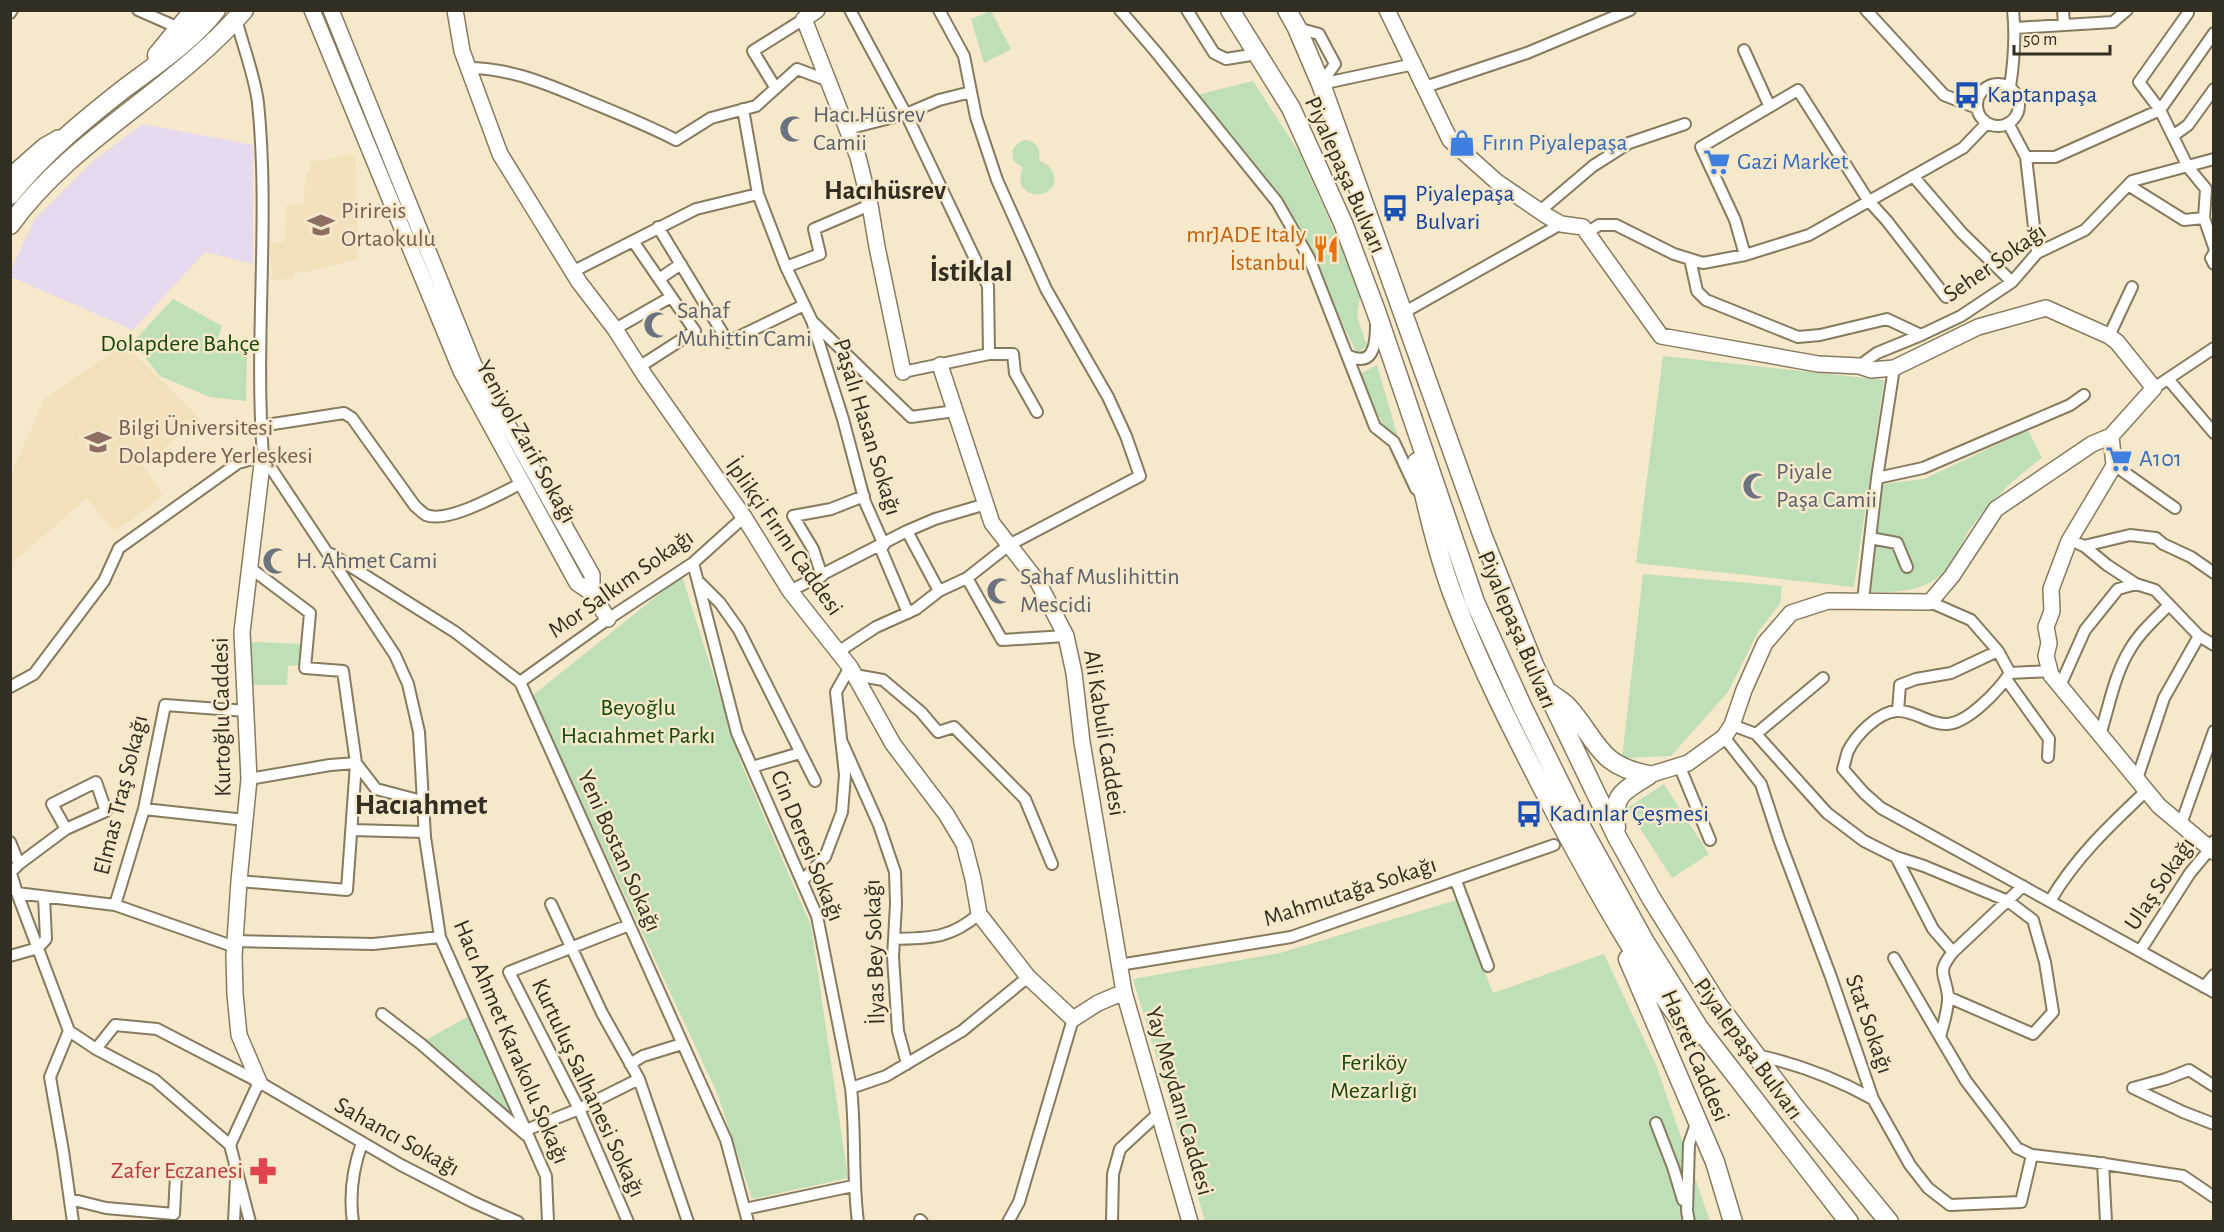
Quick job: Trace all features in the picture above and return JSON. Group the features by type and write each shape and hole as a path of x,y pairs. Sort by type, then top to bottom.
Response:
{"main road":[{"path":"152,68 159,52 194,10"},
{"path":"10,195 33,169 79,126 176,50 207,22 216,10"},
{"name":"Piyalepaşa Bulvarı","path":"1287,10 1321,84 1483,537 1534,665 1617,837 1651,898 1718,1005 1754,1055 1889,1221"},
{"name":"Piyalepaşa Bulvarı","path":"1234,13 1291,108 1343,223 1376,311 1475,602 1523,708 1583,830 1645,942 1700,1028 1849,1221"},
{"path":"10,225 27,202 57,171 194,61 240,15"},
{"path":"1409,407 1412,437 1428,513 1451,590 1476,651 1536,776 1608,910 1665,1001 1740,1095 1789,1145"},
{"path":"1547,690 1568,707 1602,754 1629,771 1649,775"},
{"path":"1617,837 1615,807 1620,794 1649,775"},
{"name":"Hasret Caddesi","path":"1608,910 1715,1162 1732,1221"}],"street":[{"path":"138,10 179,28"},
{"path":"312,10 377,169 440,301"},
{"path":"331,10 393,165 440,301"},
{"name":"İplikçi Fırını Caddesi","path":"454,10 462,51 500,154 573,272 615,329 744,517 790,591 852,671 893,744 945,814 964,844 979,914 1028,977 1072,1019"},
{"path":"850,10 906,114 988,286 989,354"},
{"path":"1120,10 1276,202 1309,258 1375,427 1394,442 1428,513"},
{"path":"1187,10 1214,53 1226,59 1257,54"},
{"path":"1387,10 1450,140 1497,182 1540,211 1561,224 1583,227 1661,336 1818,364 1859,366 1871,370 1894,368 1978,327 2046,308 2109,336 2117,342 2154,388"},
{"path":"1425,87 1527,53 1630,10"},
{"path":"1866,10 1944,95 1977,108"},
{"path":"2010,87 2014,60 2013,10"},
{"path":"2063,10 2064,25"},
{"path":"2015,28 2113,22 2127,10"},
{"path":"838,652 876,627 916,609 939,591 968,578 1010,545 1140,476 1126,436 1108,397 1046,289 997,180 976,117 964,56 941,11"},
{"path":"2188,13 2139,82 2160,110 2188,167 2206,189 2204,218 2214,247"},
{"path":"776,87 753,51 810,14 829,81 858,157 870,205 903,372 989,354 1013,354 1015,373 1037,412"},
{"path":"10,687 34,674 104,581 119,548 238,463 262,456 259,332 264,222 258,101 240,15"},
{"path":"2026,157 2055,157 2160,110 2214,33"},
{"path":"1744,50 1769,105"},
{"path":"1321,84 1413,64"},
{"path":"468,68 492,68 539,81 641,122 675,140 711,118 756,106 797,69 829,81"},
{"path":"2003,84 2010,87 2016,94 2019,109 2016,116 2001,126 1987,123 1977,108 1980,94 1989,86 2003,84"},
{"path":"2173,136 2188,125 2214,89"},
{"path":"1745,255 1736,220 1701,147 1798,90 1868,200 1946,297"},
{"path":"847,129 906,114 939,100 971,92"},
{"path":"350,103 366,96"},
{"path":"743,109 759,194 786,267 812,321 911,417 955,411"},
{"path":"1587,233 1599,225 1616,225 1674,254 1703,263 1745,255 1809,235 1963,148 1987,123"},
{"path":"2008,123 2026,157 2037,253"},
{"path":"1540,211 1593,166 1629,143 1685,124"},
{"path":"10,176 44,146 79,126"},
{"name":"Seher Sokağı","path":"1859,366 1877,353 1961,316 2012,282 2037,253 2085,230 2132,181 2214,159"},
{"path":"377,169 393,165"},
{"path":"1913,176 1962,233 2012,282"},
{"path":"2128,185 2184,220 2204,218"},
{"path":"573,272 696,209 759,194"},
{"path":"786,267 820,254 814,229 870,205"},
{"path":"1403,313 1561,224"},
{"path":"658,227 728,342 804,305"},
{"path":"633,240 695,331 639,367"},
{"path":"2214,254 2211,258 2214,264"},
{"path":"1690,259 1697,291 1706,300 1798,337 1820,335 1887,319 1921,335"},
{"path":"659,279 681,264"},
{"path":"2109,336 2132,287"},
{"path":"615,329 671,297"},
{"name":"Yeniyol Zarif Sokağı","path":"440,301 592,575 592,593"},
{"name":"Yeniyol Zarif Sokağı","path":"440,301 461,371 578,584 592,593 608,619"},
{"path":"1347,355 1356,360 1364,360 1370,355 1376,335 1376,311"},
{"name":"Paşalı Hasan Sokağı","path":"812,321 843,418 864,496 908,613"},
{"path":"1930,602 1952,576 1996,509 2092,444 2110,436 2154,388 2214,348"},
{"name":"Ali Kabuli Caddesi","path":"940,365 993,523 1038,582 1066,636 1074,673 1082,742 1124,992"},
{"path":"1863,600 1877,478 1894,368"},
{"path":"2168,379 2212,428"},
{"path":"1877,478 1923,468 2070,405 2084,395"},
{"path":"260,426 344,412 352,418 415,506 426,515 449,516 536,476"},
{"path":"2110,436 2114,465 2069,541 2051,589 2052,611 2046,627 2049,643 2046,656 2050,671 2060,686 2158,806 2212,847"},
{"name":"Hacı Ahmet Karakolu Sokağı","path":"262,456 395,655 408,684 419,732 424,832 440,937 546,1176 548,1221"},
{"name":"Kurtoğlu Caddesi","path":"259,1082 239,1035 235,994 235,944 249,778 242,632 262,456"},
{"path":"2114,465 2175,507"},
{"path":"822,576 813,549 793,516 831,509 864,496"},
{"path":"790,591 882,546 907,531 935,519 986,504"},
{"name":"Mor Salkım Sokağı","path":"520,682 608,619 693,563 744,517"},
{"path":"907,531 939,591"},
{"path":"2084,546 2130,535 2156,538 2163,544 2192,557 2214,573"},
{"path":"1870,538 1898,543 1907,567"},
{"path":"2069,541 2084,546 2136,584 2155,590 2199,636 2214,645"},
{"name":"Yeni Bostan Sokağı","path":"327,552 455,632 520,682 726,1140 748,1221"},
{"name":"Cin Deresi Sokağı","path":"693,563 737,733 817,916 851,1088 854,1111 854,1186 858,1221"},
{"path":"239,881 347,890 356,763 343,671 305,668 310,613 249,567"},
{"path":"968,578 1002,640 1066,636"},
{"path":"698,581 720,603 739,630 815,781"},
{"path":"2060,686 2085,630 2118,589 2136,584"},
{"path":"1649,775 1688,763 1728,731 1765,643 1791,613 1828,601 1930,602 1971,620 1998,651 2008,676 2049,739 2048,758"},
{"path":"2100,735 2119,672 2129,650 2169,605"},
{"path":"2050,902 2063,878 2142,785 2164,698 2199,636"},
{"path":"1898,711 1900,685 1916,679 1951,673 1998,651"},
{"path":"803,880 825,857 842,812 845,775 836,692 852,671 883,680 921,712 938,732 954,727 1024,799 1052,864"},
{"path":"2050,671 2008,676 1998,691 1958,722 1945,725 1898,711 1884,715 1863,730 1848,751 1843,769 1881,808 2209,990 2214,975"},
{"path":"1756,734 1823,678"},
{"name":"Elmas Traş Sokağı","path":"115,905 144,809 165,705 247,711"},
{"path":"1728,731 1756,734 1827,813 1864,842 2008,901 2033,920 2045,962 2053,1012 2033,1034 1948,997"},
{"name":"Stat Sokağı","path":"1728,731 1761,784 1874,1099 1910,1165 1928,1188 1950,1205 2021,1202 2031,1155"},
{"path":"2181,824 2214,731"},
{"name":"İlyas Bey Sokağı","path":"841,740 879,825 895,872 893,957 898,1031 907,1064"},
{"path":"752,766 800,753"},
{"path":"356,763 376,789 422,801"},
{"path":"249,778 356,763"},
{"path":"1679,765 1710,840"},
{"path":"14,868 66,829 106,811 96,782 52,804 66,829"},
{"path":"144,809 245,820"},
{"path":"352,830 424,832"},
{"path":"10,843 17,893 69,1031 96,1049 155,1080 230,1145 250,1221"},
{"name":"Mahmutağa Sokağı","path":"1119,965 1291,938 1554,845"},
{"name":"Ulaş Sokağı","path":"2140,951 2190,873 2212,847"},
{"path":"1896,857 1933,929 1953,952"},
{"path":"1456,880 1488,966"},
{"path":"1940,1037 1948,997 1942,977 1944,962 2023,886"},
{"path":"17,893 115,905 235,944 373,944 440,937"},
{"path":"10,956 38,948 46,939 44,897"},
{"path":"551,904 602,1013 639,1079 688,1221"},
{"path":"894,939 934,938 963,928 979,914"},
{"path":"571,948 629,926"},
{"name":"Kurtuluş Salhanesi Sokağı","path":"571,948 509,972 579,1109 628,1221"},
{"path":"1894,958 1966,1081 2017,1148 2031,1155 2103,1163 2183,1176 2214,1197"},
{"path":"851,1088 886,1076 962,1031 1028,977"},
{"path":"1008,1221 1019,1202 1072,1019 1098,1003 1124,992"},
{"name":"Yay Meydanı Caddesi","path":"1124,992 1190,1221"},
{"path":"382,1014 527,1133 639,1079"},
{"name":"Sahancı Sokağı","path":"96,1049 115,1024 157,1029 259,1082 401,1166 473,1202 518,1221"},
{"path":"69,1031 50,1077 73,1221"},
{"path":"630,1064 643,1056 682,1044"},
{"path":"1754,1055 1786,1061 1837,1079 1874,1099"},
{"path":"2214,1086 2189,1070 2133,1088 2183,1113 2214,1124"},
{"path":"230,1145 259,1082"},
{"path":"1112,1221 1113,1174 1120,1149 1160,1112"},
{"path":"1688,1216 1689,1144 1697,1121"},
{"path":"1656,1123 1688,1216"},
{"path":"352,1221 354,1165 362,1143"},
{"path":"234,1221 236,1162"},
{"path":"2103,1163 2106,1221"},
{"path":"70,1199 106,1208 174,1214 176,1174"},
{"path":"744,1209 854,1186"}],"shaded area":[{"path":"143,124 253,145 253,264 205,252 133,330 11,277 11,270 35,219 94,160"},
{"name":"Pirireis Ortaokulu","path":"355,154 358,259 294,273 294,278 273,280 269,242 285,242 286,205 303,205 306,172 310,171 310,162"},
{"name":"Bilgi Üniversitesi Dolapdere Yerleşkesi","path":"124,344 200,419 143,465 163,496 114,532 87,498 11,564 11,475 44,399"}],"green space":[{"path":"991,11 1011,49 984,63 971,19"},
{"path":"1253,81 1299,152 1341,246 1360,296 1357,316 1367,346 1357,353 1338,315 1311,249 1283,199 1197,95"},
{"path":"1025,140 1035,144 1039,150 1039,161 1048,165 1053,173 1054,183 1044,193 1029,192 1023,187 1020,179 1023,168 1014,161 1012,154 1016,145"},
{"name":"Dolapdere Bahçe","path":"173,299 222,326 216,345 247,349 246,401 210,397 160,376 133,342"},
{"path":"1663,356 1884,380 1854,587 1636,563"},
{"path":"1377,365 1399,441 1384,428 1360,374"},
{"path":"2028,430 2042,458 2013,481 1989,506 1969,531 1944,572 1928,584 1919,587 1900,591 1871,592 1883,484 1924,479"},
{"path":"1643,574 1782,586 1780,604 1758,632 1728,692 1671,756 1622,758"},
{"name":"Beyoğlu Hacıahmet Parkı","path":"682,576 741,763 811,926 848,1178 752,1199 718,1095 532,696"},
{"path":"251,642 302,644 299,665 288,666 287,685 251,685"},
{"path":"1664,784 1709,854 1672,878 1627,808"},
{"name":"Feriköy Mezarlığı","path":"1457,900 1493,993 1604,954 1656,1065 1710,1221 1205,1221 1133,979 1280,953"},
{"path":"469,1016 513,1112 509,1115 426,1040"}],"place":[{"name":"Kaptanpaşa","path":"1967,95"},
{"name":"Hacı Hüsrev Camii","path":"793,129"},
{"name":"Fırın Piyalepaşa","path":"1462,143"},
{"name":"Gazi Market","path":"1717,162"},
{"name":"Piyalepaşa Bulvari","path":"1395,208"},
{"name":"Pirireis Ortaokulu","path":"321,225"},
{"name":"mrJADE Italy İstanbul","path":"1326,249"},
{"name":"Sahaf Muhittin Cami","path":"657,325"},
{"name":"Bilgi Üniversitesi Dolapdere Yerleşkesi","path":"98,442"},
{"name":"A101","path":"2119,459"},
{"name":"Piyale Paşa Camii","path":"1756,486"},
{"name":"H. Ahmet Cami","path":"276,561"},
{"name":"Sahaf Muslihittin Mescidi","path":"1000,591"},
{"name":"Kadınlar Çeşmesi","path":"1529,814"},
{"name":"Zafer Eczanesi","path":"263,1171"}],"district":[{"name":"Hacıhüsrev","path":"885,190"},
{"name":"İstiklal","path":"971,272"},
{"name":"Hacıahmet","path":"421,805"}]}
